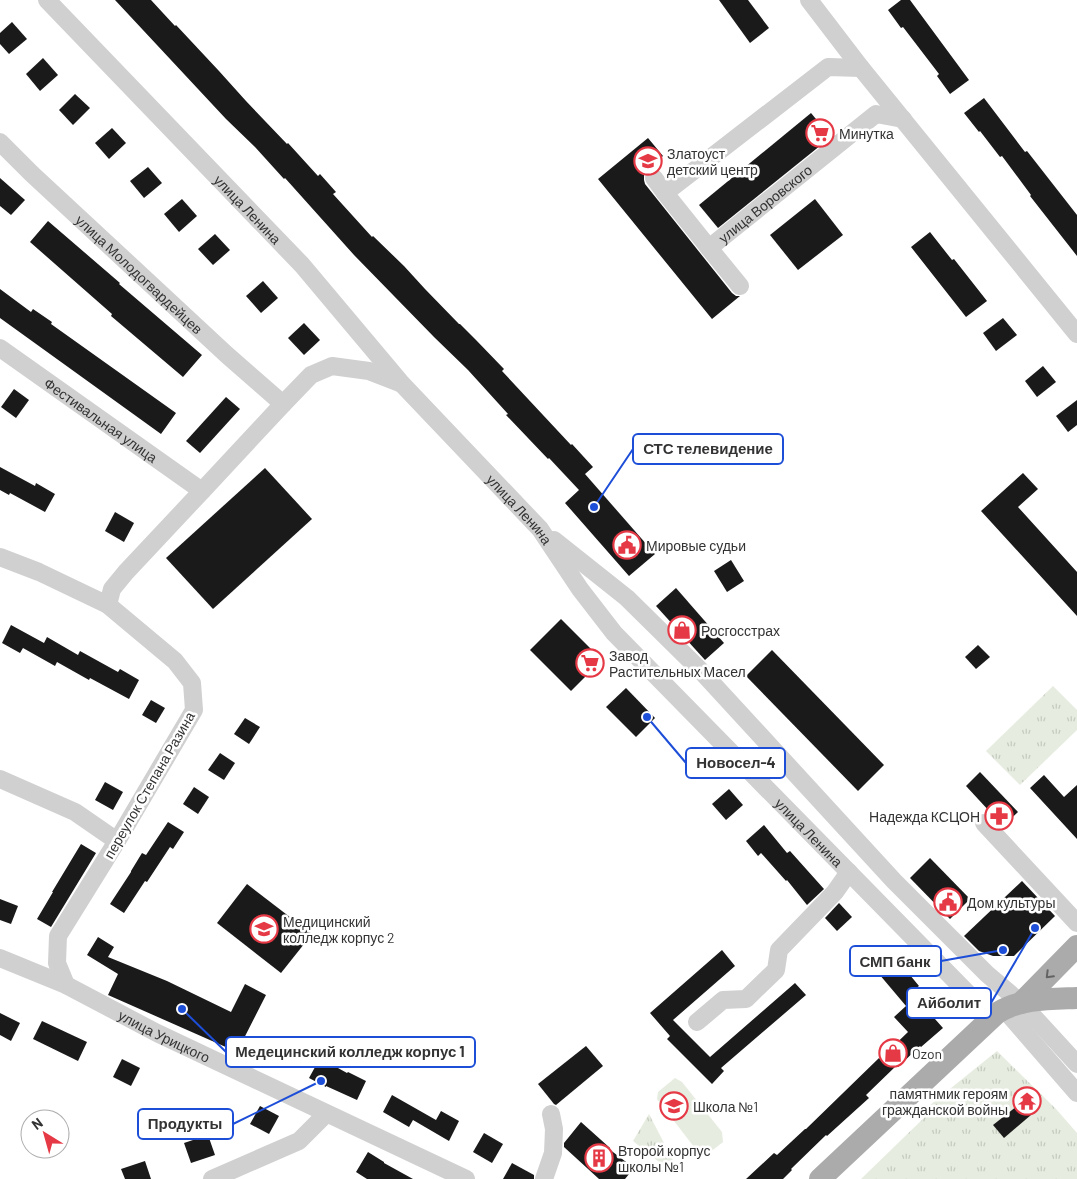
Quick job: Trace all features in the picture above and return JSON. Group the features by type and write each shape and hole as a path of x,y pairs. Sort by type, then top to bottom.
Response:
{"main road":[{"path":"820,1179 1077,946"},
{"path":"1005,1010 1033,1000 1077,998"}],"street":[{"name":"улица Ленина","path":"47,0 302,265 402,384 540,529 580,589 614,633 849,872 1005,1010"},
{"path":"808,0 1077,334"},
{"path":"665,193 828,68 861,68"},
{"name":"улица Воровского","path":"654,178 709,248 876,114 902,119"},
{"name":"улица Молодогвардейцев","path":"0,142 282,404"},
{"path":"709,248 740,286"},
{"name":"Фестивальная улица","path":"0,348 202,492"},
{"path":"108,605 112,589 126,572 311,375 332,366 369,371 402,384"},
{"path":"540,529 627,598 701,671 894,881 987,974 1005,1010 1077,1093"},
{"name":"переулок Степана Разина","path":"0,557 38,572 108,605 175,661 192,684 194,710 58,936 57,963 66,985"},
{"path":"0,780 75,812 116,841"},
{"path":"984,823 1077,923"},
{"path":"696,1022 723,1000 746,999 776,970 779,950 835,892 849,872"},
{"name":"улица Урицкого","path":"0,958 66,985 157,1033 466,1179"},
{"path":"1005,1010 1077,1064"},
{"path":"212,1179 299,1141 326,1114"},
{"path":"544,1179 552,1153 554,1129 551,1114"}],"green space":[{"path":"1053,686 1077,710 1077,730 1020,785 986,751"},
{"path":"997,1051 1056,1109 1077,1133 1077,1179 861,1179 928,1114 930,1105"},
{"path":"675,1078 682,1082 722,1132 723,1142 709,1153 698,1152 657,1099 658,1092"},
{"path":"649,1114 679,1172 674,1174 633,1141"}],"building":[{"path":"115,0 151,0 176,25 287,144 318,176 320,174 336,192 333,194 372,237 404,266 504,369 502,371 593,467 585,474 655,554 629,576 565,503 579,490 506,415 508,414 468,370 354,255 285,178 226,119"},
{"path":"719,0 748,0 769,28 750,43"},
{"path":"901,0 910,0 969,80 950,94 937,76 939,74 888,10"},
{"path":"12,22 27,39 9,54 0,44 0,33"},
{"path":"43,58 58,75 40,91 26,74"},
{"path":"75,94 90,108 73,125 59,110"},
{"path":"984,98 1025,152 1027,151 1077,215 1077,256 1030,196 1002,156 1000,157 964,113"},
{"path":"811,113 831,137 718,228 699,205"},
{"path":"112,128 126,143 109,159 95,143"},
{"path":"648,138 663,156 642,173 645,184 732,293 740,296 712,319 598,179"},
{"path":"148,167 162,183 144,198 130,181"},
{"path":"0,178 25,200 11,215 0,206"},
{"path":"182,199 197,216 179,232 164,214"},
{"path":"815,199 843,235 798,270 770,235"},
{"path":"48,221 202,355 183,377 111,316 112,314 30,242"},
{"path":"930,232 987,301 966,317 911,247"},
{"path":"215,234 230,250 213,265 198,249"},
{"path":"263,281 278,298 261,313 246,296"},
{"path":"0,289 31,312 33,309 52,322 51,324 176,413 161,434 0,318"},
{"path":"1003,318 1017,335 996,351 983,333"},
{"path":"304,323 320,340 304,355 288,338"},
{"path":"1043,366 1056,382 1037,397 1025,381"},
{"path":"14,389 29,400 16,418 1,407"},
{"path":"226,397 240,409 200,453 186,441"},
{"path":"1077,400 1077,425 1068,432 1056,416"},
{"path":"0,467 35,486 36,483 55,494 45,512 10,493 9,495 0,490"},
{"path":"265,468 312,519 213,609 166,558"},
{"path":"1023,473 1038,489 1018,507 1077,572 1077,616 981,511"},
{"path":"115,512 134,523 124,542 105,531"},
{"path":"731,560 744,581 727,592 714,571"},
{"path":"676,588 724,643 705,660 656,606"},
{"path":"561,619 602,660 571,691 530,650"},
{"path":"11,625 44,643 47,637 78,655 80,651 118,672 120,669 139,680 129,699 57,662 55,666 23,648 20,653 2,643"},
{"path":"978,645 990,657 976,669 965,657"},
{"path":"772,650 884,765 858,791 746,676"},
{"path":"626,688 655,718 636,737 606,707"},
{"path":"151,700 165,708 156,723 142,715"},
{"path":"245,718 260,727 249,744 234,734"},
{"path":"220,753 235,763 224,780 208,770"},
{"path":"980,772 1018,812 1003,826 966,786"},
{"path":"1044,775 1064,797 1077,785 1077,839 1030,788"},
{"path":"105,782 123,792 113,810 95,800"},
{"path":"194,787 209,797 198,814 183,804"},
{"path":"729,789 743,805 726,820 712,804"},
{"path":"168,822 184,832 173,849 170,847 124,913 110,904 142,853 146,855"},
{"path":"764,825 787,853 790,851 824,889 807,905 787,880 761,853 758,856 746,841"},
{"path":"81,844 96,853 51,927 37,919"},
{"path":"930,858 970,899 950,919 910,878"},
{"path":"1022,881 1055,916 1014,956 993,956 979,951 964,936"},
{"name":"Медицинский колледж корпус 2","path":"247,884 312,934 281,973 217,923"},
{"path":"0,899 18,906 11,924 0,920"},
{"path":"839,903 852,917 837,931 825,918"},
{"path":"98,937 114,947 108,957 167,981 231,1012 245,984 266,995 237,1052 108,995 118,974 87,955"},
{"path":"879,945 903,971 905,969 919,986 911,992 943,1028 898,1067 896,1066 866,1095 869,1098 826,1135 783,1179 746,1179 774,1153 777,1155 806,1129 908,1032 894,1017 906,1006 879,974 877,976 863,960"},
{"path":"722,950 735,966 673,1020 710,1057 795,983 806,995 721,1068 724,1071 712,1084 667,1039 670,1036 650,1013"},
{"path":"0,1013 20,1023 11,1041 0,1035"},
{"path":"42,1021 87,1042 78,1061 33,1039"},
{"path":"586,1046 603,1066 556,1105 554,1104 538,1084"},
{"path":"320,1058 366,1081 357,1100 309,1078"},
{"path":"122,1059 140,1068 131,1086 113,1077"},
{"path":"392,1095 436,1120 441,1111 459,1121 449,1141 413,1120 409,1127 383,1112"},
{"path":"1026,1099 1038,1109 1004,1138 993,1125"},
{"path":"260,1106 279,1116 269,1134 250,1124"},
{"name":"Второй корпус школы №1","path":"581,1122 609,1149 634,1168 625,1179 599,1179 564,1147 564,1143"},
{"path":"484,1133 503,1144 492,1163 473,1152"},
{"path":"208,1135 215,1155 191,1163 184,1143"},
{"path":"368,1152 413,1179 367,1179 356,1172"},
{"path":"145,1161 151,1179 125,1179 121,1169"},
{"path":"512,1163 534,1175 534,1179 503,1179"}],"place":[{"name":"Минутка","path":"820,133"},
{"name":"Златоуст детский центр","path":"648,161"},
{"name":"СТС телевидение","path":"594,507"},
{"name":"Мировые судьи","path":"627,545"},
{"name":"Росгосстрах","path":"682,630"},
{"name":"Завод Растительных Масел","path":"590,663"},
{"name":"Новосел-4","path":"647,717"},
{"name":"Надежда КСЦОН","path":"999,816"},
{"name":"Дом культуры","path":"948,902"},
{"name":"Айболит","path":"1035,928"},
{"name":"Медицинский колледж корпус 2","path":"264,929"},
{"name":"СМП банк","path":"1003,950"},
{"name":"Медецинский колледж корпус 1","path":"182,1009"},
{"name":"Ozon","path":"893,1053"},
{"name":"Продукты","path":"321,1081"},
{"name":"памятнмик героям гражданской войны","path":"1027,1101"},
{"name":"Школа №1","path":"674,1106"},
{"name":"Второй корпус школы №1","path":"599,1158"}]}
